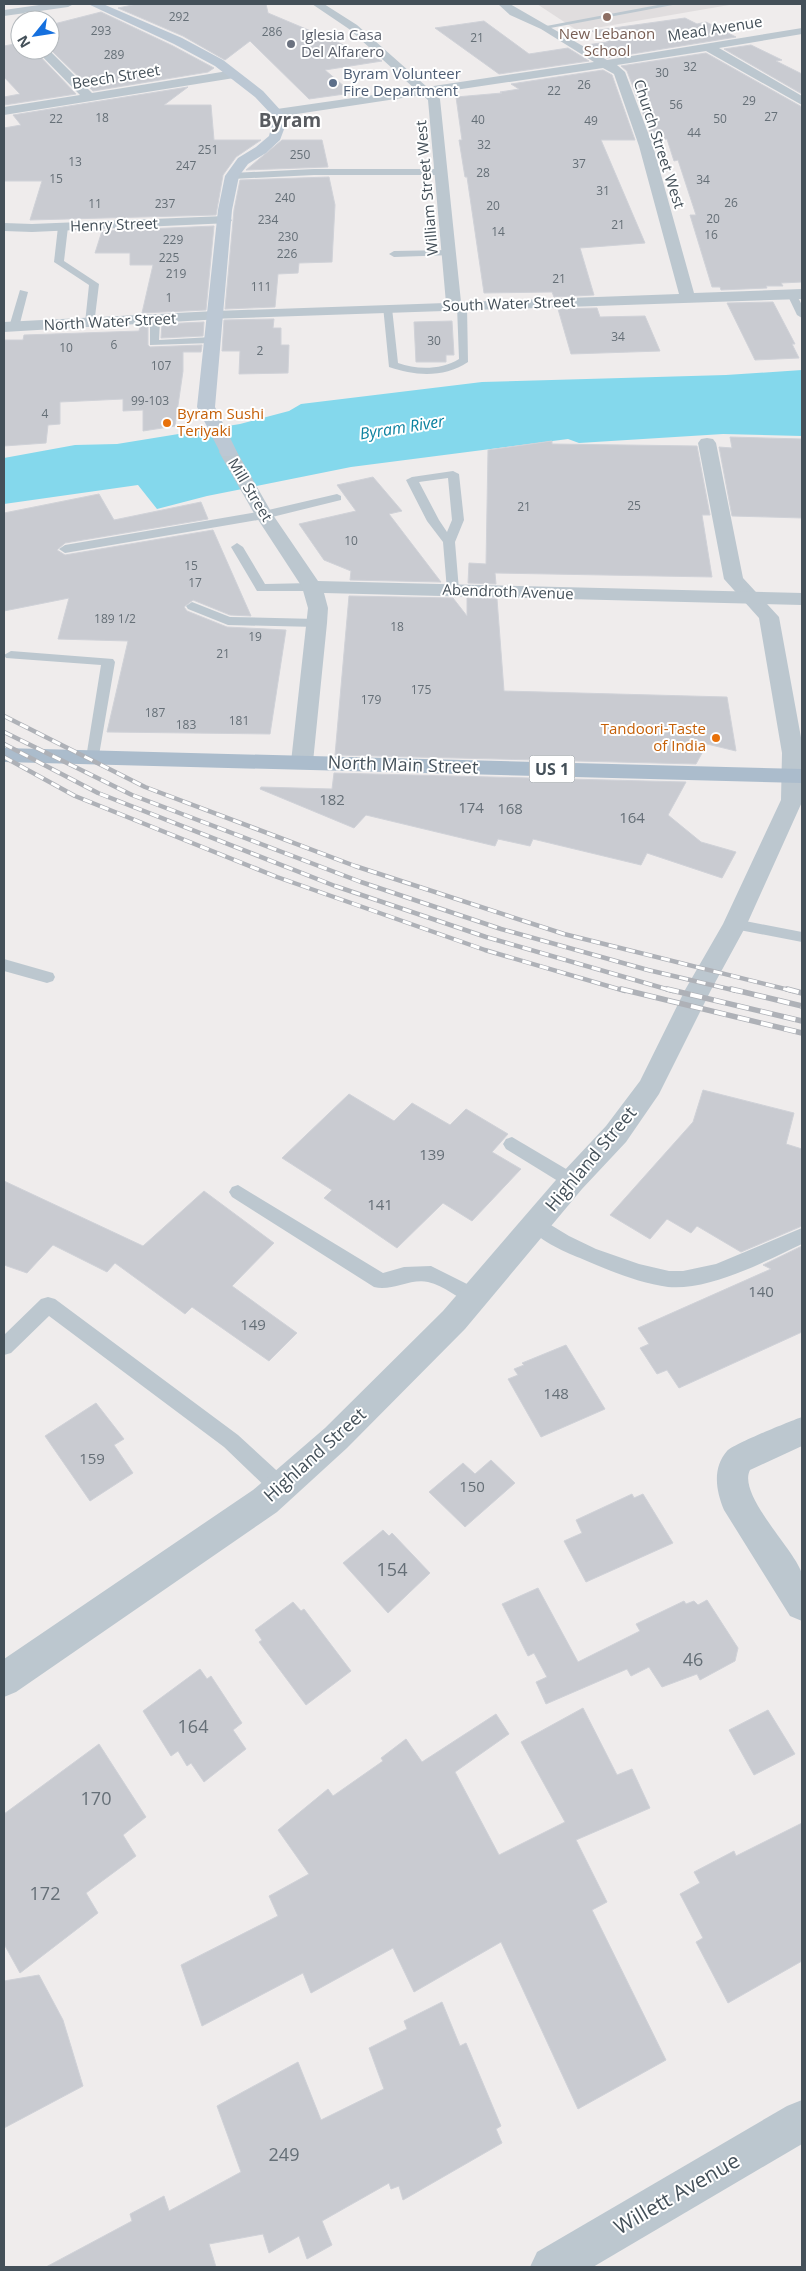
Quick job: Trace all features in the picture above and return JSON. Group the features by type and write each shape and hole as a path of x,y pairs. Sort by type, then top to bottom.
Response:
{"main road":[{"path":"94,4 186,45 234,74 259,94 277,113 279,124 275,137 261,150 243,161 232,176"},
{"name":"Mill Street","path":"228,452 207,413 206,395 216,316 215,297 232,176"},
{"name":"North Main Street","path":"4,755 798,776"}],"street":[{"path":"4,13 68,4"},
{"name":"William Street West","path":"317,4 353,27 434,99 449,253 458,306"},
{"name":"Church Street West","path":"503,4 514,13 544,27 619,72 642,136 688,299"},
{"name":"Mead Avenue","path":"277,113 603,64 802,31"},
{"path":"708,47 802,101"},
{"path":"52,60 90,98"},
{"name":"Beech Street","path":"4,112 234,74"},
{"name":"Henry Street","path":"4,227 63,227 225,220"},
{"name":"South Water Street","path":"216,316 387,308 797,294"},
{"name":"North Water Street","path":"9,327 216,316"},
{"name":"Highland Street","path":"4,1680 265,1501 336,1438 392,1383 474,1297 572,1181 616,1134 650,1087 698,990 735,924 792,800 798,776 769,617 734,580 707,443"},
{"name":"Mill Street","path":"228,452 252,496 312,587 318,608 302,762"},
{"name":"Abendroth Avenue","path":"312,587 802,599"},
{"path":"802,1432 739,1460 732,1473 736,1498 802,1604"},
{"name":"Willett Avenue","path":"552,2267 802,2121"}],"lane":[{"path":"614,4 630,12"},
{"path":"544,27 674,4"},
{"path":"232,176 441,172"},
{"path":"63,227 59,262 94,284 90,323"},
{"path":"394,254 449,253"},
{"path":"9,327 23,292"},
{"path":"797,294 802,315"},
{"path":"387,308 393,364 404,369 447,369 456,366 464,360 458,306"},
{"path":"156,320 154,343 212,340"},
{"path":"449,542 433,521 412,480 452,474 458,520 449,542 453,590"},
{"path":"65,549 264,515 337,498"},
{"name":"Abendroth Avenue","path":"237,547 261,588 312,587"},
{"path":"192,606 228,621 317,623"},
{"path":"11,656 108,662 93,758"},
{"path":"735,924 802,937"},
{"path":"4,965 47,977"},
{"path":"512,1144 572,1181"},
{"path":"238,1192 381,1282 404,1275 431,1274 474,1297"},
{"path":"536,1223 558,1240 592,1255 640,1272 670,1280 705,1275 802,1236"},
{"path":"4,1347 48,1305 231,1441 280,1487"}],"shaded area":[{"name":"New Lebanon School","path":"537,4 735,4 578,31"}],"water":[{"name":"Byram River","path":"802,370 802,436 723,434 579,443 568,439 351,467 207,496 157,509 138,485 4,504 4,458 75,445 117,444 240,424 289,411 301,404 482,382 726,375"}],"building":[{"path":"137,4 266,4 268,13 382,61 325,70 352,93 309,99 250,41 225,60 183,36 118,8"},
{"path":"101,12 173,46 214,68 208,72 93,91 60,59 60,22"},
{"path":"685,18 697,24 706,22 736,37 607,58 586,45 608,42 592,31"},
{"path":"484,21 529,54 568,48 589,61 499,74 435,28"},
{"path":"10,45 10,60 44,60 76,94 4,105 4,97 20,94 4,77 4,46"},
{"path":"751,45 782,60 776,61 802,74 802,94 724,49"},
{"path":"706,53 802,107 802,282 781,283 783,286 766,286 767,288 721,290 720,287 712,287 690,215 696,215 678,160 674,161 667,139 653,140 627,71 621,66"},
{"path":"603,70 612,75 635,140 601,140 645,243 580,248 594,295 554,297 552,292 484,293 467,177 465,177 459,140 462,140 456,97 502,93 500,92 519,89 511,84"},
{"path":"188,87 164,105 211,105 214,140 261,140 236,157 223,175 216,215 30,220 42,181 4,181 4,128 21,125 13,115"},
{"path":"282,140 322,140 328,167 246,170"},
{"path":"329,177 335,205 332,262 299,263 298,273 278,274 275,307 225,309 234,210 240,180"},
{"path":"214,226 206,310 142,313 153,265 130,265 130,253 95,253 102,231"},
{"path":"773,302 795,344 792,344 799,358 755,360 727,303"},
{"path":"597,308 600,317 645,316 660,351 571,354 558,309"},
{"path":"274,319 273,328 281,328 281,345 289,345 288,373 239,374 240,351 222,351 224,320"},
{"path":"452,321 454,355 446,355 446,362 416,362 414,322"},
{"path":"204,322 203,336 161,338 162,324"},
{"path":"148,325 148,345 150,347 202,345 201,352 183,352 183,371 175,426 143,431 143,410 123,411 123,399 60,402 60,424 48,425 46,443 4,446 4,340 23,340 24,335 139,331 140,326"},
{"path":"730,437 802,439 802,518 732,516 719,447 732,448"},
{"path":"552,441 552,444 697,446 710,515 702,515 712,577 495,573 496,584 468,583 469,563 486,564 488,450"},
{"path":"373,477 402,511 389,514 441,582 350,580 351,571 324,560 299,524 356,511 337,485"},
{"path":"99,494 114,520 201,502 208,519 65,543 57,550 65,555 213,530 251,616 230,615 193,600 184,607 187,611 227,627 286,630 270,734 107,732 128,641 58,639 69,598 4,611 4,513"},
{"path":"349,596 453,598 467,616 467,598 497,599 504,691 727,697 736,751 707,744 696,764 335,755"},
{"path":"334,773 686,782 668,815 701,842 736,852 722,878 647,853 641,865 533,839 530,846 498,839 495,846 366,815 354,828 260,789 261,787 332,789"},
{"path":"703,1090 794,1113 786,1144 802,1149 802,1226 741,1252 697,1226 691,1233 667,1219 650,1239 610,1215 693,1122"},
{"path":"349,1094 394,1121 412,1103 450,1125 466,1109 508,1134 492,1152 521,1169 472,1221 443,1203 397,1248 324,1198 332,1190 282,1158"},
{"path":"4,1181 143,1246 204,1191 274,1243 232,1286 297,1333 269,1361 192,1307 185,1314 115,1263 107,1272 53,1245 27,1273 4,1265"},
{"path":"802,1246 802,1332 679,1388 667,1370 657,1374 640,1348 649,1344 638,1328 771,1269 763,1265"},
{"path":"566,1345 605,1409 541,1437 508,1379 518,1375 514,1369 524,1365 522,1363"},
{"path":"96,1403 124,1439 114,1445 133,1473 90,1501 45,1436"},
{"path":"491,1460 515,1483 465,1527 429,1492 463,1463 475,1474"},
{"path":"632,1494 634,1498 643,1494 673,1543 586,1582 564,1541 582,1533 576,1520"},
{"path":"383,1530 389,1536 392,1533 430,1573 388,1613 343,1563"},
{"path":"538,1588 578,1662 640,1631 636,1624 684,1601 686,1604 694,1601 698,1605 707,1600 738,1648 735,1661 700,1680 697,1674 662,1687 649,1667 631,1676 627,1669 546,1704 536,1682 547,1677 534,1653 528,1656 502,1604"},
{"path":"293,1602 301,1611 304,1609 351,1671 306,1705 259,1642 262,1640 255,1630"},
{"path":"200,1669 207,1679 211,1676 242,1723 233,1730 246,1749 204,1782 191,1763 187,1766 178,1751 171,1756 143,1711"},
{"path":"583,1708 617,1775 632,1769 650,1808 576,1840 607,1902 592,1910 666,2060 578,2109 501,1942 414,1992 393,1948 311,1993 303,1973 202,2026 181,1965 278,1916 269,1896 309,1874 278,1830 328,1789 333,1796 383,1761 381,1758 406,1739 422,1762 496,1714 509,1734 455,1772 499,1855 565,1822 521,1742"},
{"path":"768,1710 795,1754 754,1775 729,1730"},
{"path":"99,1744 146,1817 123,1835 136,1856 86,1893 98,1913 20,1973 4,1944 4,1814"},
{"path":"802,1823 802,1961 728,2003 696,1942 703,1938 680,1894 700,1883 694,1872 734,1851 736,1856"},
{"path":"39,1975 63,2020 83,2086 4,2128 4,1981"},
{"path":"442,2002 460,2046 466,2043 501,2126 496,2129 502,2143 403,2200 399,2186 391,2189 389,2183 322,2221 332,2245 307,2259 299,2236 269,2253 263,2234 209,2244 216,2267 46,2267 132,2221 130,2214 164,2196 169,2211 241,2172 217,2106 298,2062 321,2120 384,2089 369,2048 407,2029 404,2021"}],"railway":[{"path":"4,716 145,787 355,866 564,934 793,991"},
{"path":"4,732 132,795 361,882 501,929 648,970 737,991"},
{"path":"4,744 98,793 335,886 486,937 673,991"},
{"path":"4,757 75,796 277,877 485,950 625,991"},
{"path":"621,989 802,1033"},
{"path":"667,989 802,1021"},
{"path":"731,989 802,1006"},
{"path":"787,989 802,993"}],"place":[{"name":"New Lebanon School","path":"607,17"},
{"name":"Iglesia Casa Del Alfarero","path":"291,44"},
{"name":"Byram Volunteer Fire Department","path":"333,83"},
{"name":"Byram Sushi Teriyaki","path":"167,423"},
{"name":"Tandoori-Taste of India","path":"716,738"}],"district":[{"name":"Byram","path":"290,120"}]}
